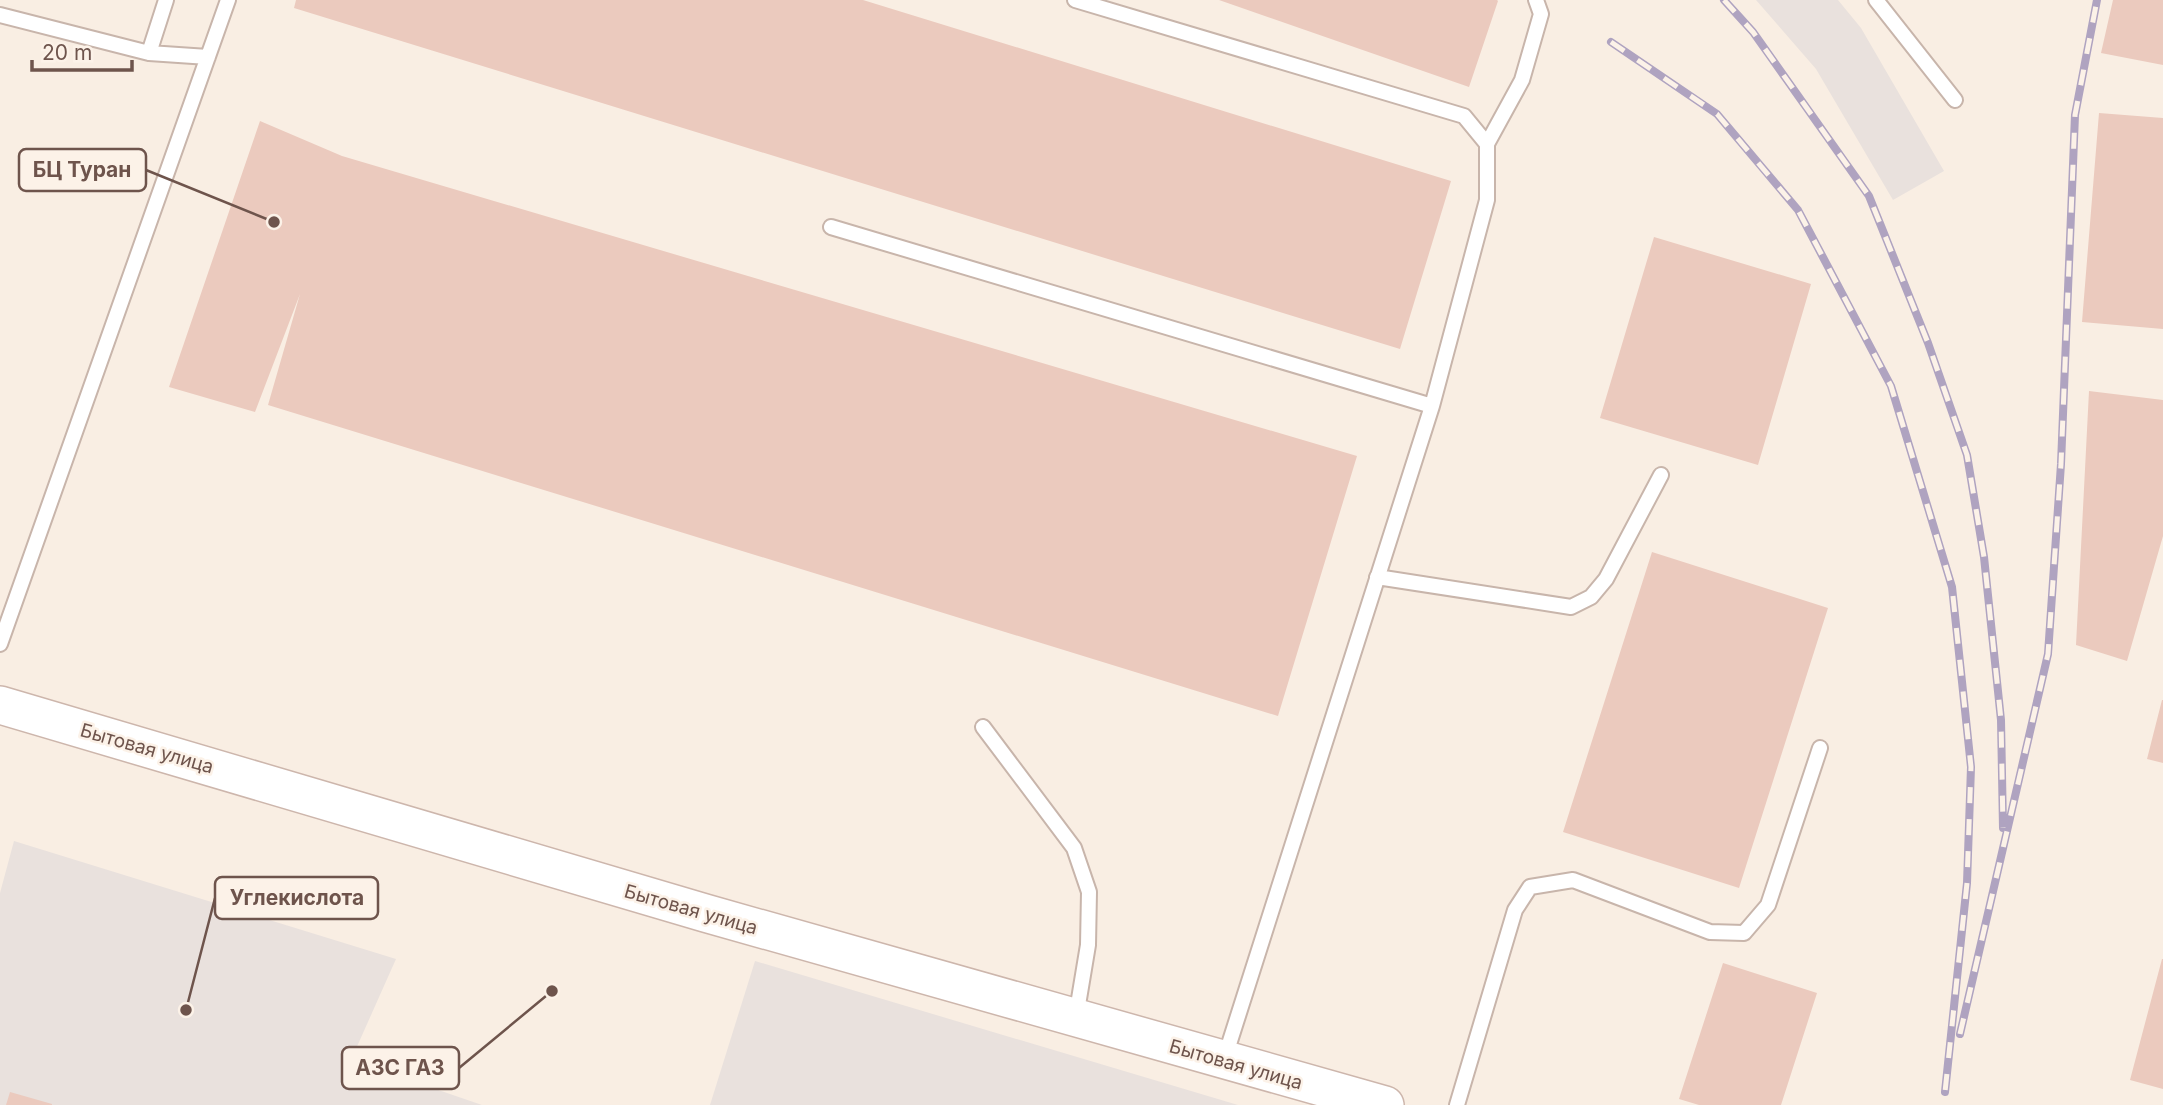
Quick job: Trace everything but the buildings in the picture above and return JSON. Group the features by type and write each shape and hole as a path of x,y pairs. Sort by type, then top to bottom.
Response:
{"main road":[{"name":"Бытовая улица","path":"0,705 705,913 1385,1105"}],"lane":[{"path":"149,53 166,0"},
{"path":"0,644 228,0"},
{"path":"1075,0 1464,116 1487,144"},
{"path":"1223,1061 1432,406 1487,200 1487,144 1521,80 1541,14 1536,0"},
{"path":"1875,0 1955,100"},
{"path":"0,15 149,53 208,57"},
{"path":"831,227 1432,406"},
{"path":"1377,577 1572,607 1591,597 1606,579 1661,475"},
{"path":"983,727 1074,848 1089,892 1087,946 1076,1019"},
{"path":"1457,1105 1515,910 1530,887 1573,880 1710,932 1744,933 1768,905 1820,748"}],"shaded area":[{"path":"1756,0 1838,0 1861,28 1944,171 1893,200 1816,69"},
{"path":"14,841 396,959 351,1060 482,1105 0,1105 0,893"},
{"path":"755,961 1238,1105 710,1105"}],"railway":[{"path":"1724,0 1753,32 1869,196 1928,343 1967,455 1984,557 2001,720 2003,828"},
{"path":"1960,1034 2048,654 2061,464 2075,115 2097,0"},
{"path":"1611,42 1717,114 1798,210 1891,386 1952,587 1971,767 1967,883 1945,1092"}],"place":[{"name":"БЦ Туран","path":"274,222"},
{"name":"АЗС ГАЗ","path":"552,991"},
{"name":"Углекислота","path":"186,1010"}]}
